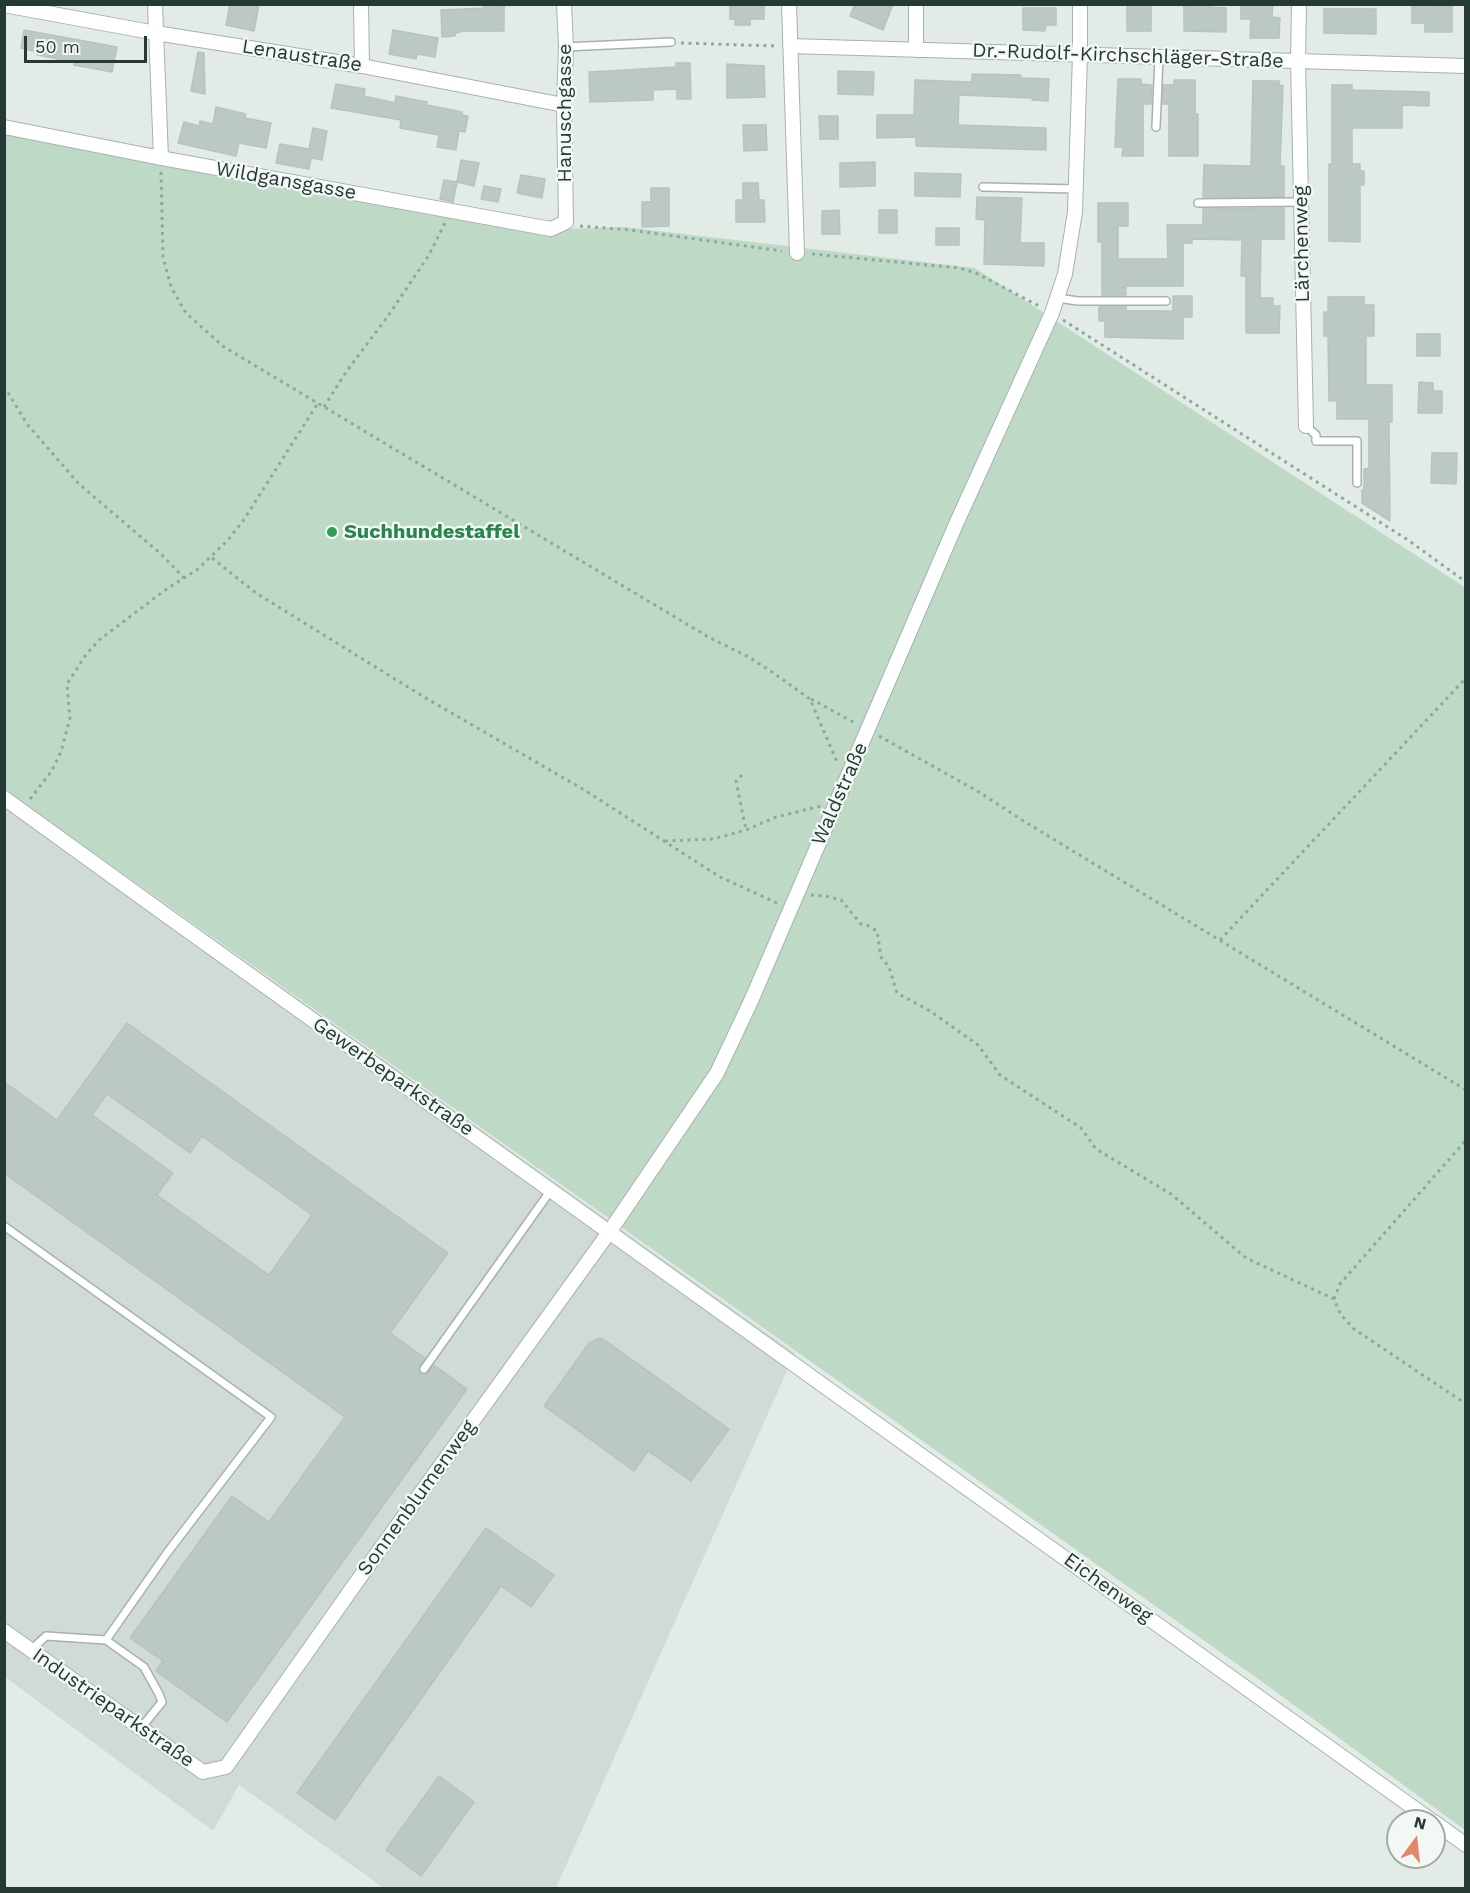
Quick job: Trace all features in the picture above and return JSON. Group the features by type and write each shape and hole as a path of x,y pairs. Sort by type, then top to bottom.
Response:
{"street":[{"path":"155,4 160,158"},
{"path":"361,4 362,66"},
{"name":"Hanuschgasse","path":"564,4 566,222"},
{"path":"789,4 797,253"},
{"path":"916,4 916,50"},
{"name":"Waldstraße","path":"609,1231 717,1073 751,1001 789,908 835,807 956,524 1053,313 1071,245 1076,189 1080,4"},
{"name":"Lärchenweg","path":"1299,4 1298,61 1306,426"},
{"name":"Lenaustraße","path":"4,5 156,33 362,66 564,105"},
{"name":"Dr.-Rudolf-Kirchschläger-Straße","path":"790,46 1466,66"},
{"name":"Wildgansgasse","path":"4,127 160,158 551,229 566,222"},
{"name":"Gewerbeparkstraße","path":"4,798 783,1356"},
{"name":"Sonnenblumenweg","path":"226,1767 609,1231"},
{"name":"Eichenweg","path":"783,1356 1415,1809"},
{"name":"Industrieparkstraße","path":"4,1631 203,1772 226,1767"},
{"name":"Eichenweg","path":"1446,1831 1466,1845"}],"lane":[{"path":"566,47 671,42"},
{"path":"1156,127 1159,57"},
{"path":"983,187 1076,189"},
{"path":"1198,203 1301,202"},
{"path":"1057,298 1078,301 1166,301"},
{"path":"1306,426 1316,435 1316,441 1357,441 1357,483"},
{"path":"424,1370 551,1190"},
{"path":"4,1226 271,1418 167,1553 106,1640"},
{"path":"31,1650 46,1636 106,1640 144,1667 159,1694 162,1702 141,1728"}],"path":[{"path":"671,42 790,46"},
{"path":"160,158 163,257 171,287 186,313 224,347 710,638 747,656 810,699 979,792 1466,1090"},
{"path":"324,406 429,255 450,210"},
{"path":"566,222 582,226 630,230 797,253 959,268 976,273 1053,313 1102,343 1408,540 1466,582"},
{"path":"4,386 27,424 79,484 161,554 184,578"},
{"path":"21,810 51,772 60,752 70,718 67,684 85,656 99,640 212,558 243,521 318,403"},
{"path":"212,558 256,593 304,624 586,791 653,836 665,841 720,876 789,908"},
{"path":"1220,940 1466,678"},
{"path":"810,699 846,781"},
{"path":"742,775 736,781 746,830"},
{"path":"665,841 713,839 746,830 776,817 818,806 835,807"},
{"path":"797,891 841,900 861,924 877,931 881,957 889,967 897,993 930,1011 978,1046 1000,1075 1081,1128 1096,1149 1172,1194 1246,1258 1334,1299 1341,1315 1354,1329 1466,1404"},
{"path":"1334,1299 1340,1284 1466,1140"}],"shaded area":[{"path":"5,790 795,1353 556,1888 384,1888 239,1785 213,1831 5,1677"}],"green space":[{"path":"5,121 565,229 624,227 975,268 1466,588 1465,1830 1446,1816 1446,1809 1436,1809 1261,1681 5,790"}],"building":[{"path":"230,4 259,4 254,31 226,25"},
{"path":"730,4 764,4 764,19 750,19 750,25 735,25 735,19 730,19"},
{"path":"855,4 893,4 883,30 850,16"},
{"path":"1127,4 1151,4 1151,31 1127,31"},
{"path":"1184,4 1226,8 1226,32 1184,31"},
{"path":"1241,4 1273,4 1272,17 1280,18 1279,38 1250,38 1251,19 1241,19"},
{"path":"484,5 504,5 504,31 464,31 456,33 455,36 442,37 441,10 484,8"},
{"path":"1412,5 1452,6 1452,32 1425,32 1425,23 1412,23"},
{"path":"1023,8 1056,8 1056,25 1046,25 1045,31 1023,30"},
{"path":"1324,9 1376,9 1376,34 1324,33"},
{"path":"24,30 117,47 112,72 74,65 74,62 37,55 38,52 21,48"},
{"path":"393,30 438,38 435,57 417,54 416,59 389,54"},
{"path":"198,52 204,53 205,94 191,91"},
{"path":"676,63 690,63 691,99 677,99 677,89 653,90 653,100 590,102 589,72 676,67"},
{"path":"727,64 764,66 765,97 727,98"},
{"path":"838,71 874,72 873,95 838,94"},
{"path":"972,74 1021,75 1020,78 1049,79 1048,101 1032,100 1033,98 959,95 958,125 1046,128 1046,150 916,146 916,137 877,138 877,115 914,115 915,80 972,82"},
{"path":"1118,79 1141,79 1141,84 1152,85 1151,104 1143,104 1143,156 1122,156 1123,147 1115,147"},
{"path":"1174,80 1195,80 1198,156 1169,156 1169,104 1163,104 1163,85 1174,85"},
{"path":"1253,81 1279,81 1279,85 1283,86 1280,166 1284,166 1284,197 1203,197 1204,165 1251,166"},
{"path":"336,84 365,89 364,96 395,103 396,96 462,112 462,115 468,116 465,132 459,131 456,150 437,147 439,135 400,128 401,120 331,108"},
{"path":"1332,85 1352,85 1352,90 1429,92 1429,106 1402,105 1402,128 1352,128 1352,164 1360,164 1360,171 1364,171 1364,185 1360,185 1360,242 1329,241"},
{"path":"216,107 246,114 245,118 271,123 266,148 239,143 236,156 178,143 184,122 199,126 200,121 213,124"},
{"path":"819,116 838,116 838,139 820,139"},
{"path":"743,125 766,125 767,150 744,151"},
{"path":"313,128 327,131 322,160 311,158 309,169 276,163 280,144 309,149"},
{"path":"461,160 479,163 474,186 457,182"},
{"path":"875,162 875,186 840,187 840,163"},
{"path":"915,173 961,174 960,197 915,196"},
{"path":"521,175 545,179 542,198 517,193"},
{"path":"444,180 457,182 453,202 440,199"},
{"path":"743,183 758,183 759,200 764,200 765,222 736,222 736,200 743,200"},
{"path":"484,186 501,189 498,202 481,199"},
{"path":"651,188 669,188 669,226 642,227 642,202 651,202"},
{"path":"977,197 1022,198 1020,243 1044,243 1044,266 984,264 985,220 976,219"},
{"path":"1098,203 1128,203 1128,226 1118,226 1118,259 1168,259 1167,225 1203,225 1203,209 1284,208 1284,239 1261,239 1260,298 1273,298 1273,306 1280,306 1279,333 1246,333 1246,276 1241,276 1242,240 1192,239 1192,243 1183,243 1183,286 1126,286 1126,295 1102,295 1102,242 1098,242"},
{"path":"839,210 840,234 822,234 822,211"},
{"path":"879,210 897,210 897,233 879,233"},
{"path":"936,228 959,228 959,245 936,245"},
{"path":"1173,296 1192,296 1192,317 1183,317 1183,339 1105,337 1105,321 1099,321 1099,307 1126,307 1126,311 1173,311"},
{"path":"1328,297 1364,297 1364,305 1374,305 1374,336 1366,336 1366,385 1392,385 1392,422 1389,422 1390,521 1362,503 1364,469 1369,468 1369,419 1337,419 1337,401 1329,401 1328,336 1324,336 1324,312 1328,312"},
{"path":"1417,334 1440,334 1440,356 1417,356"},
{"path":"1419,382 1433,383 1433,391 1442,391 1442,413 1418,413"},
{"path":"1432,453 1457,453 1456,484 1431,483"},
{"path":"127,1023 448,1253 390,1333 425,1358 419,1368 420,1373 427,1374 434,1365 467,1389 227,1722 156,1671 163,1661 130,1638 232,1496 269,1522 345,1417 4,1173 4,1082 57,1120","holes":["107,1094 190,1153 202,1136 312,1215 269,1275 157,1195 173,1173 92,1115"]},
{"path":"599,1338 729,1429 691,1481 648,1451 634,1471 544,1406 589,1343"},
{"path":"486,1528 554,1575 531,1607 501,1586 335,1820 297,1793"},
{"path":"439,1776 474,1802 421,1876 386,1850"}],"place":[{"name":"Suchhundestaffel","path":"332,532"}]}
